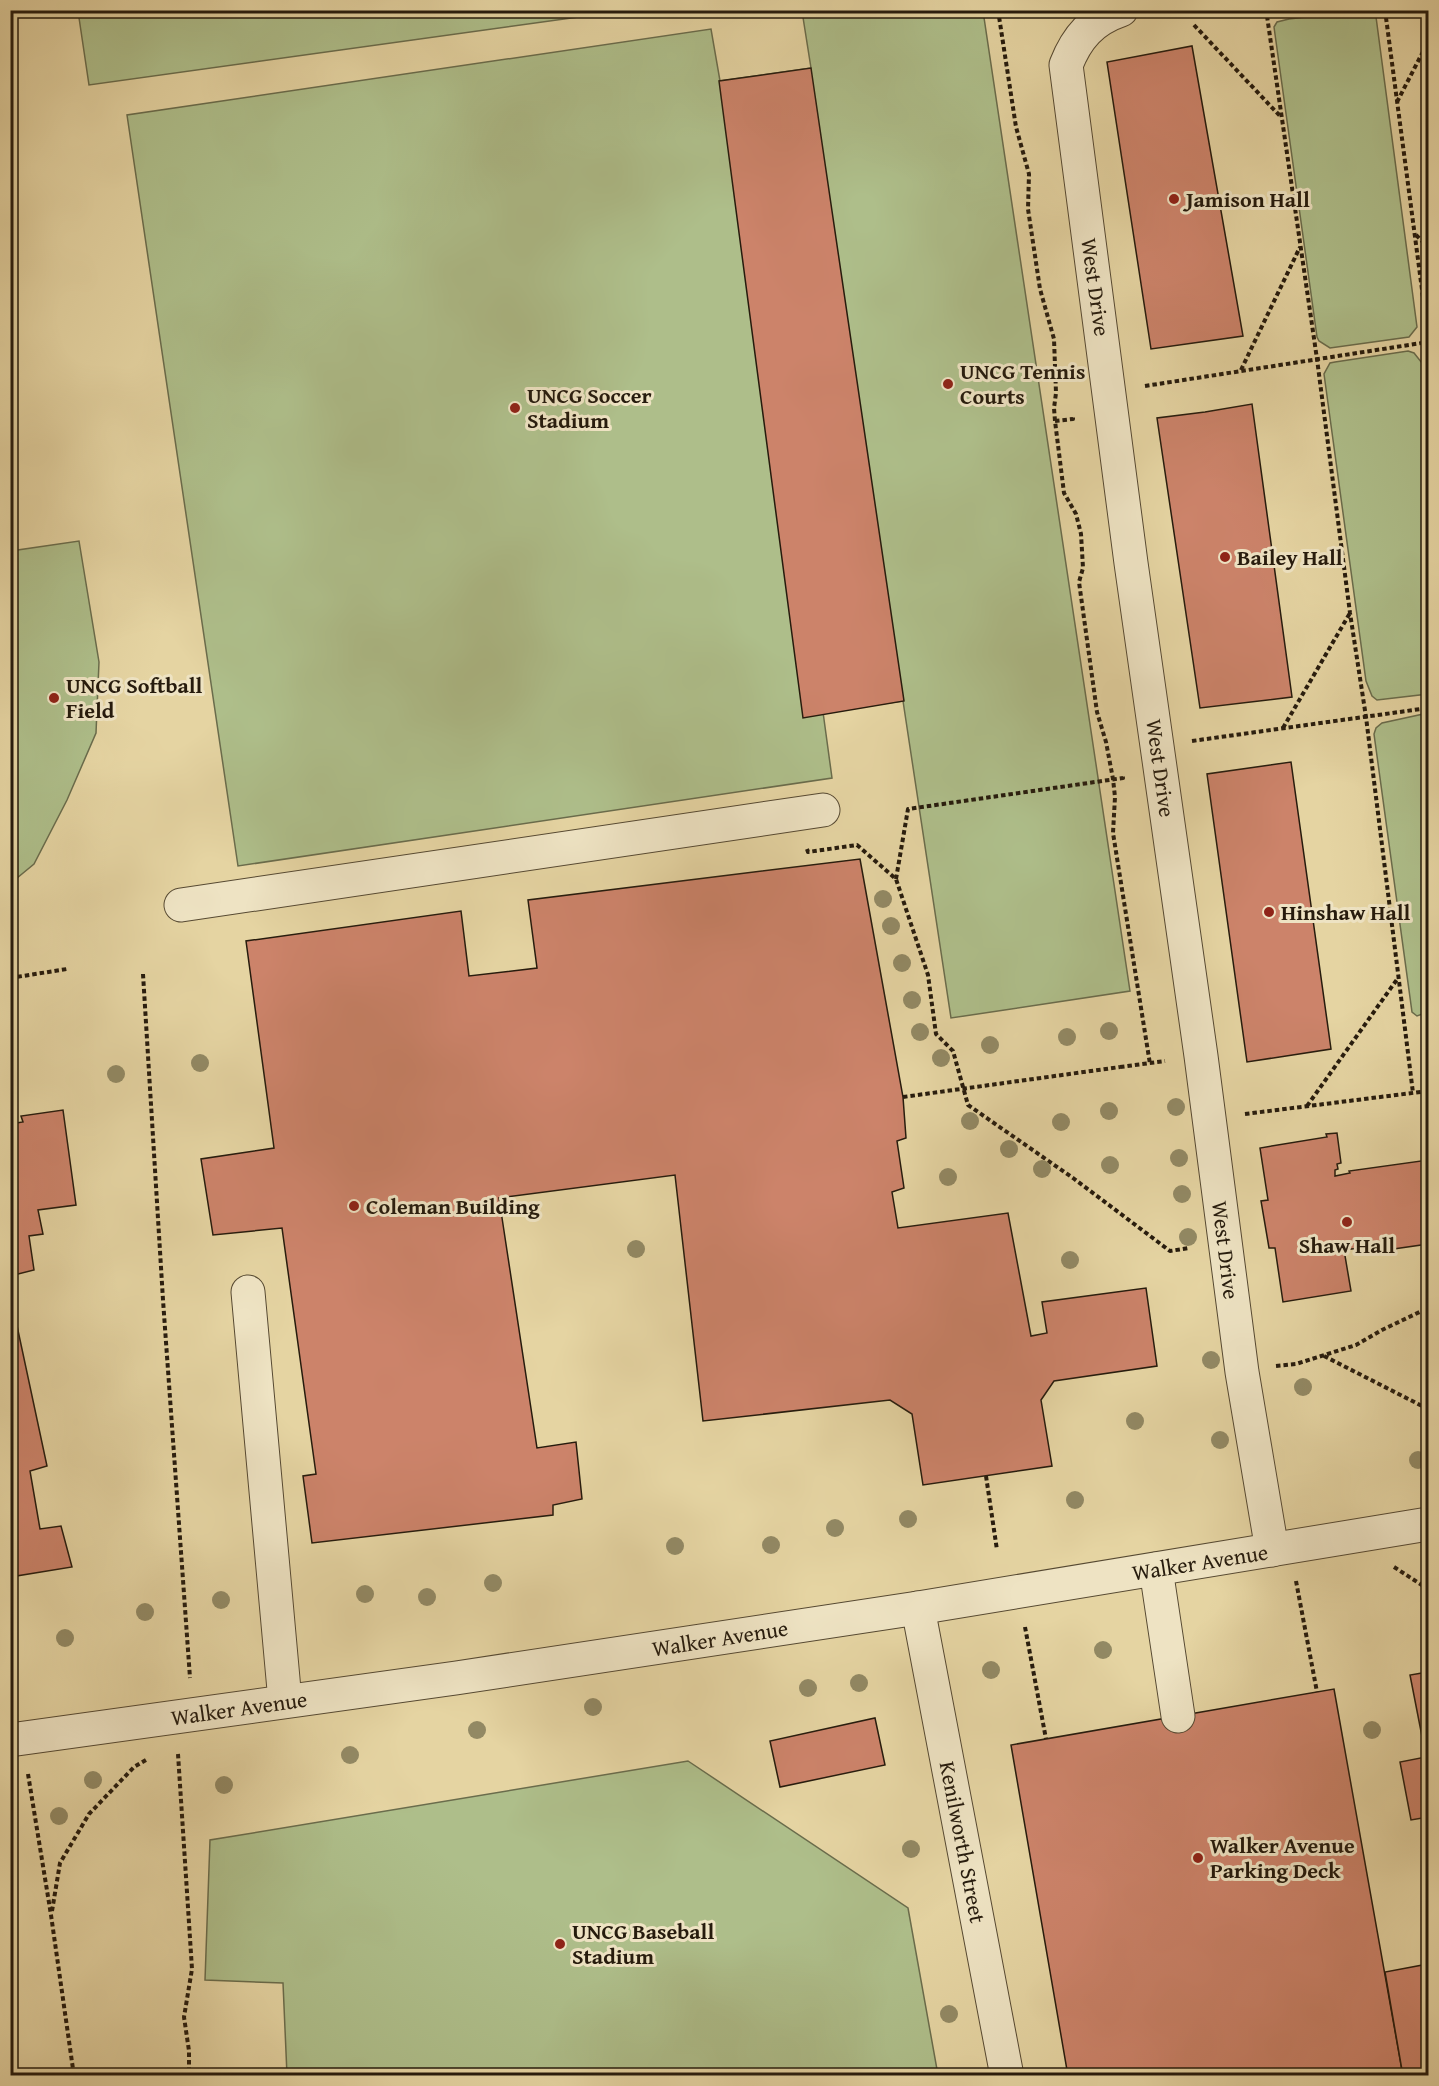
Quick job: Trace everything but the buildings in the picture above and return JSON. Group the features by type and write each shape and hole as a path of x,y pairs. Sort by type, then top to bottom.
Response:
{"street":[{"name":"West Drive","path":"1121,10 1090,27 1074,46 1066,65 1131,563 1202,1056 1242,1372 1272,1550"},
{"path":"181,905 824,810"},
{"path":"248,1292 285,1701"},
{"name":"Walker Avenue","path":"19,1754 184,1716 918,1608 1428,1524"},
{"path":"1156,1569 1178,1716"},
{"name":"Kenilworth Street","path":"918,1608 1007,2076"}],"path":[{"path":"998,10 1016,127 1029,174 1028,208 1040,289 1054,339 1056,393 1054,408 1064,493 1076,514 1081,534 1083,568 1079,582 1097,712 1113,779 1115,797 1113,833 1150,1064"},
{"path":"1385,10 1428,335"},
{"path":"1267,16 1366,717 1413,1093"},
{"path":"1194,25 1281,117"},
{"path":"1397,102 1428,42"},
{"path":"1415,234 1428,247"},
{"path":"1240,371 1300,246"},
{"path":"1110,392 1428,342"},
{"path":"1055,421 1073,419"},
{"path":"1283,729 1350,613"},
{"path":"1157,745 1428,708"},
{"path":"1123,778 908,809 896,879 928,975 936,1034 954,1051 968,1105 1073,1178 1170,1251 1226,1243"},
{"path":"813,851 857,845 896,879"},
{"path":"10,978 68,969"},
{"path":"143,974 163,1300 184,1716 192,1969 184,2017 189,2051 189,2076"},
{"path":"1307,1107 1399,977"},
{"path":"903,1097 1202,1056"},
{"path":"1210,1119 1428,1091"},
{"path":"1270,1367 1296,1364 1356,1345 1428,1308"},
{"path":"1323,1355 1428,1409"},
{"path":"986,1476 997,1550"},
{"path":"1294,1575 1317,1692"},
{"path":"1025,1626 1046,1739"},
{"path":"19,1754 51,1915 74,2076"},
{"path":"51,1915 60,1863 89,1814 134,1767 151,1756"}],"green space":[{"path":"78,10 622,11 89,85"},
{"name":"UNCG Soccer Stadium","path":"802,11 983,11 1130,991 951,1018 903,701 823,712 832,778 238,866 127,115 711,29 720,81 811,68"},
{"path":"1358,11 1375,13 1376,17 1417,327 1409,337 1330,348 1317,337 1274,27 1277,22 1289,19"},
{"path":"1408,351 1414,353 1422,363 1428,411 1428,694 1377,700 1372,696 1366,681 1324,374 1330,363"},
{"name":"UNCG Softball Field","path":"79,541 99,662 96,733 67,800 34,864 11,883 11,551"},
{"path":"1428,713 1428,1012 1417,1016 1412,1012 1374,734 1376,728 1382,723"},
{"name":"UNCG Baseball Stadium","path":"688,1761 908,1908 938,2075 287,2075 283,1983 205,1980 210,1840"}],"place":[{"name":"Jamison Hall","path":"1174,199"},
{"name":"UNCG Tennis Courts","path":"948,384"},
{"name":"UNCG Soccer Stadium","path":"515,408"},
{"name":"Bailey Hall","path":"1225,557"},
{"name":"UNCG Softball Field","path":"54,698"},
{"name":"Hinshaw Hall","path":"1269,912"},
{"name":"Coleman Building","path":"354,1206"},
{"name":"Shaw Hall","path":"1347,1222"},
{"name":"Walker Avenue Parking Deck","path":"1198,1858"},
{"name":"UNCG Baseball Stadium","path":"560,1944"}]}
